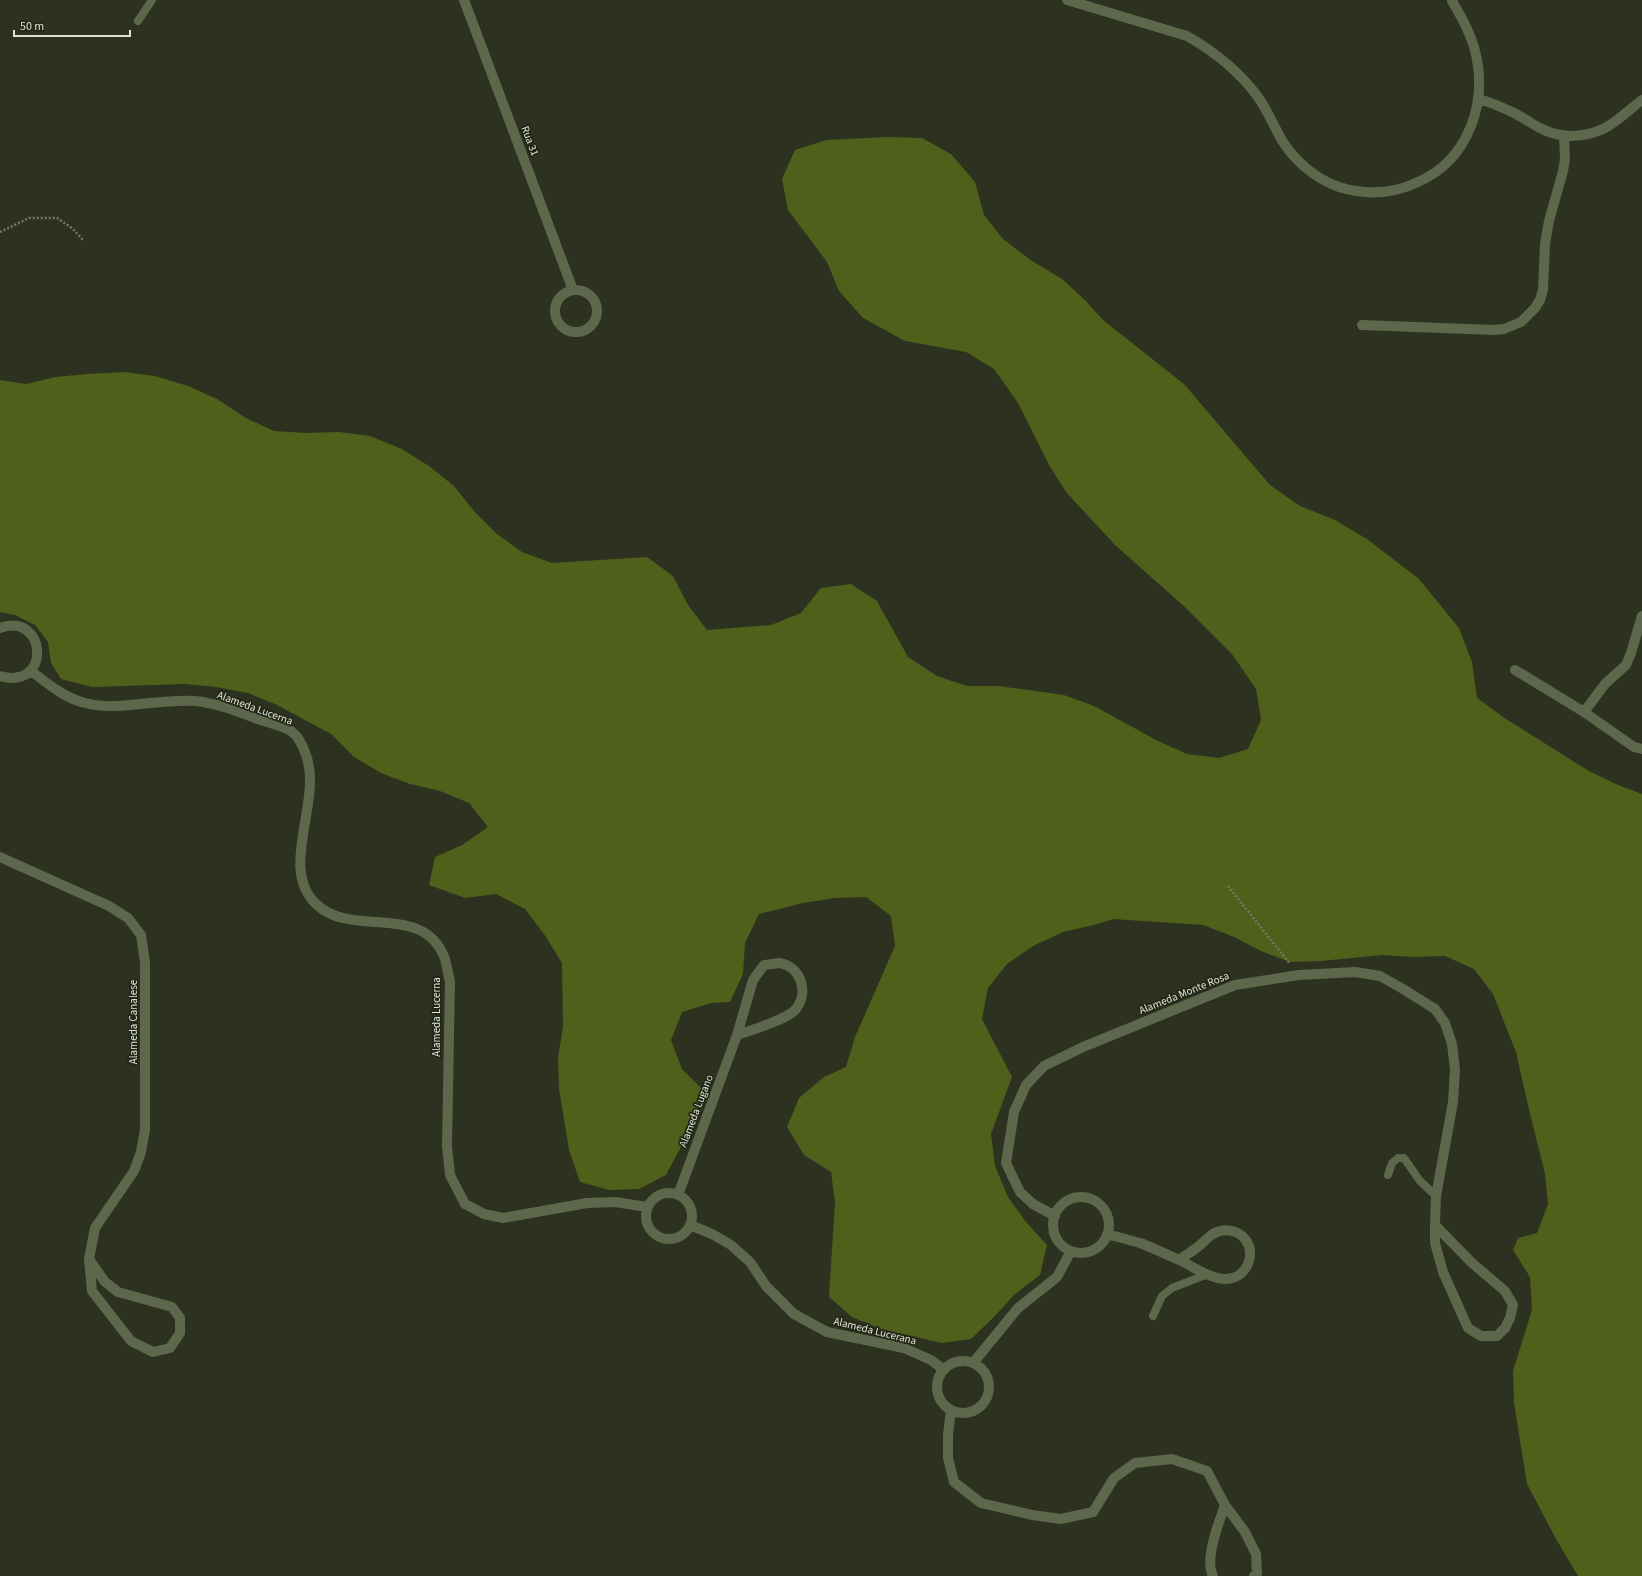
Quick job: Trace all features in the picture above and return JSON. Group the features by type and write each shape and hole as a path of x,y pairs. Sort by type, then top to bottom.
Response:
{"street":[{"name":"Rua 31","path":"464,0 573,290"},
{"path":"1067,0 1188,36 1205,46 1221,58 1248,84 1268,112 1283,141 1301,164 1312,173 1325,180 1352,190 1367,192 1396,190 1410,186 1436,172 1452,158 1465,140 1477,113 1480,81 1474,48 1469,31 1452,1"},
{"path":"1479,99 1505,108 1540,128 1564,136 1586,135 1606,127 1642,100"},
{"path":"1362,325 1494,330 1513,326 1528,316 1535,308 1543,290 1545,244 1549,221 1563,171 1565,159 1564,136"},
{"path":"573,290 580,290 587,293 596,303 596,318 587,328 574,332 567,330 557,321 555,314 557,301 561,296 573,290"},
{"path":"1584,712 1605,684 1626,665 1642,616"},
{"path":"0,628 15,626 23,628 35,639 38,647 36,664 31,671 16,679 8,679 0,676"},
{"path":"1515,670 1584,712 1634,747 1642,749"},
{"name":"Alameda Lucerna","path":"31,671 62,693 84,703 110,707 156,702 195,701 226,708 291,731 303,745 311,775 310,792 299,862 303,887 315,904 328,913 351,920 401,924 420,929 434,941 445,958 450,981 447,1146 450,1175 465,1204 484,1214 503,1218 587,1202 615,1202 647,1207"},
{"name":"Alameda Canalese","path":"0,857 108,906 128,918 141,935 145,962 145,1130 141,1152 134,1170 96,1228 89,1259 92,1291 131,1341 153,1352 170,1348 180,1333 180,1318 172,1307 118,1292 105,1282 89,1259"},
{"name":"Alameda Lugano","path":"678,1195 737,1036 753,980 764,965 779,963 793,968 802,980 802,994 795,1009 777,1021 737,1036"},
{"name":"Alameda Monte Rosa","path":"1055,1216 1033,1204 1020,1192 1006,1163 1014,1112 1026,1085 1044,1066 1083,1046 1235,985 1299,975 1355,972 1380,976 1435,1009 1445,1023 1452,1044 1455,1070 1453,1102 1436,1196 1435,1225 1435,1243 1443,1272 1468,1328 1481,1336 1497,1336 1505,1328 1510,1318 1513,1305 1505,1291 1472,1263 1435,1225"},
{"path":"669,1193 678,1195 688,1202 692,1214 690,1225 682,1235 671,1239 660,1237 650,1230 645,1219 647,1207 652,1200 660,1194 669,1193"},
{"path":"1076,1198 1085,1198 1094,1201 1102,1207 1107,1215 1109,1224 1108,1234 1104,1242 1089,1252 1071,1252 1064,1247 1056,1237 1053,1224 1055,1216 1060,1207 1076,1198"},
{"name":"Alameda Lucerana","path":"690,1225 712,1234 731,1245 750,1262 766,1286 794,1314 827,1332 904,1348 931,1360 944,1370"},
{"path":"1108,1234 1140,1243 1208,1274 1226,1279 1242,1273 1247,1267 1250,1259 1249,1247 1242,1236 1236,1232 1221,1230 1214,1233 1179,1260"},
{"path":"973,1364 1018,1308 1057,1277 1071,1252"},
{"path":"965,1361 973,1364 980,1368 985,1374 988,1382 986,1398 982,1405 975,1410 959,1413 951,1410 940,1399 937,1392 939,1377 950,1365 957,1362 965,1361"},
{"path":"951,1410 948,1435 948,1458 954,1482 981,1503 1032,1515 1061,1519 1093,1512 1114,1478 1135,1463 1172,1459 1207,1471 1225,1505 1245,1532 1256,1554 1257,1573 1254,1576"},
{"path":"1213,1576 1210,1562 1216,1533 1225,1505"}],"lane":[{"path":"138,21 152,0"},
{"path":"1388,1175 1392,1163 1398,1158 1404,1158 1420,1181 1436,1196"},
{"path":"1153,1316 1162,1296 1172,1288 1208,1274"}],"path":[{"path":"0,232 29,218 57,218 72,228 83,240"},
{"path":"1228,886 1299,975"}],"green space":[{"path":"889,137 922,138 951,154 975,182 984,215 1003,239 1032,261 1062,279 1085,300 1103,320 1184,384 1270,485 1300,506 1335,520 1367,539 1419,579 1459,628 1472,662 1477,698 1506,719 1589,771 1618,785 1642,794 1642,1576 1578,1576 1556,1539 1527,1484 1514,1403 1513,1371 1532,1310 1530,1277 1513,1250 1518,1238 1537,1233 1548,1204 1545,1174 1516,1052 1493,994 1474,969 1445,956 1413,957 1382,955 1321,961 1290,962 1261,951 1234,937 1203,925 1113,919 1063,932 1033,946 1007,964 988,988 982,1019 1012,1077 991,1134 995,1166 1008,1197 1026,1222 1047,1245 1040,1275 1015,1294 971,1339 942,1343 881,1329 852,1317 829,1297 835,1202 831,1172 804,1155 787,1127 799,1098 824,1077 846,1067 855,1037 895,946 891,916 866,897 835,898 803,903 759,914 745,943 743,974 730,1002 711,1003 682,1012 671,1040 682,1069 704,1091 695,1120 666,1175 639,1189 609,1190 580,1182 569,1150 559,1089 558,1057 563,1027 562,963 544,934 525,909 496,894 465,898 429,885 435,857 462,845 488,827 469,803 440,791 410,784 381,773 354,757 331,734 277,705 248,693 216,687 185,684 92,687 61,679 51,663 48,642 35,625 15,615 0,612 0,380 26,384 55,377 124,372 155,376 188,386 217,399 246,418 274,431 306,433 339,432 370,436 402,449 429,466 454,486 474,511 497,534 522,552 552,563 647,557 673,576 688,605 707,630 771,625 801,613 821,588 851,584 877,601 908,657 937,676 967,686 999,686 1064,695 1094,706 1158,741 1187,754 1219,758 1248,749 1261,720 1256,689 1232,654 1187,609 1115,545 1066,492 1049,465 1018,403 994,369 966,352 905,341 863,318 839,291 827,262 788,210 782,179 795,150 826,140"}]}
